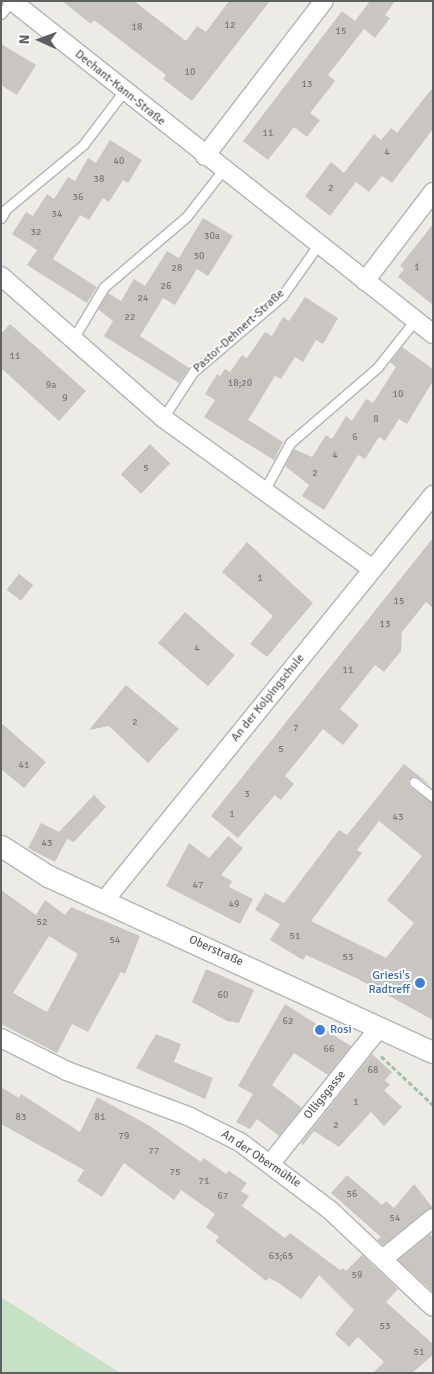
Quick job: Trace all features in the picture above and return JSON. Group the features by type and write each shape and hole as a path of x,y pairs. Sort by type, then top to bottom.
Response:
{"street":[{"name":"Dechant-Kann-Straße","path":"11,1 222,170 433,334"},
{"path":"205,156 324,1"},
{"path":"365,281 433,192"},
{"path":"1,276 163,418 372,569"},
{"name":"An der Kolpingschule","path":"104,901 433,495"},
{"name":"Oberstraße","path":"1,846 38,871 433,1052"},
{"name":"Olligsgasse","path":"271,1163 379,1028"},
{"name":"An der Obermühle","path":"1,1038 67,1071 206,1124 271,1163 384,1258 433,1307"},
{"path":"384,1258 433,1218"}],"lane":[{"path":"1,14 11,1"},
{"path":"1,218 6,209 83,145 124,91"},
{"path":"73,339 104,287 187,216 222,170"},
{"name":"Pastor-Dehnert-Straße","path":"163,418 193,372 282,296 318,245"},
{"path":"264,491 290,443 377,368 415,320"},
{"path":"414,782 433,797"}],"path":[{"path":"379,1028 376,1051 433,1105"}],"green space":[{"path":"1,1297 120,1373 1,1373"}],"building":[{"path":"62,1 134,1 186,41 197,26 206,32 229,1 270,1 192,101 163,79 166,75 94,20 91,24"},
{"path":"370,1 395,1 385,15 390,18 375,38 364,29 328,75 335,81 310,113 320,120 307,137 294,127 268,160 243,141 342,11 355,21"},
{"path":"1,44 36,65 17,95 1,85"},
{"path":"433,87 433,129 392,183 382,176 369,192 356,182 330,216 305,196 331,162 344,173 374,134 381,140 391,128 397,133"},
{"path":"110,140 142,160 128,183 123,180 109,202 103,198 89,220 80,215 53,259 97,287 87,303 27,265 37,250 12,234 26,212 33,216 47,194 54,199 68,177 75,181 88,158 96,163"},
{"path":"203,218 233,236 208,276 197,269 175,305 163,298 140,336 189,368 179,383 104,336 113,321 98,309 108,293 121,301 134,279 145,286 167,251 179,258"},
{"path":"433,224 433,305 398,277 404,269 400,266"},
{"path":"305,297 338,318 323,344 316,340 303,362 295,357 281,379 275,376 248,420 283,442 274,460 204,417 215,400 205,394 217,374 220,376 225,369 230,372 242,355 247,358 265,332 272,336 283,317 289,321"},
{"path":"10,324 86,391 59,421 1,368 1,334"},
{"path":"402,347 433,369 433,381 407,424 399,419 385,441 379,437 365,459 358,455 324,510 302,496 309,485 285,466 294,449 312,457 326,435 332,439 346,416 352,421 366,399 373,403 396,367 390,362"},
{"path":"150,444 170,463 141,494 121,474"},
{"path":"433,538 433,608 426,602 402,632 401,651 384,672 375,665 340,709 359,725 343,745 323,729 285,776 294,784 281,800 275,795 238,838 211,816"},
{"path":"247,542 313,603 267,657 250,644 273,616 222,572"},
{"path":"19,574 33,585 21,601 7,590"},
{"path":"185,612 235,655 208,686 158,643"},
{"path":"126,685 179,729 148,763 109,726 89,730"},
{"path":"1,723 46,762 24,788 1,769"},
{"path":"404,764 433,787 415,776 408,781 410,787 433,803 433,1020 358,979 306,955 303,960 270,940 280,924 255,910 265,893 284,903 339,830 347,835","holes":["379,821 422,856 387,900 414,923 386,958 311,921 362,853 357,850"]},
{"path":"94,795 106,807 74,842 67,839 55,862 28,848 41,823 59,832"},
{"path":"228,836 243,848 221,875 232,881 229,887 253,899 240,924 166,886 189,843 209,858"},
{"path":"1,890 36,915 45,900 65,915 71,907 140,936 125,974 121,972 88,1032 72,1024 57,1053 1,1024","holes":["49,936 78,954 47,1012 13,993"]},
{"path":"206,969 254,990 239,1023 227,1021 192,1002"},
{"path":"285,1004 351,1046 328,1075 294,1053 272,1085 302,1108 279,1136 257,1119 250,1129 236,1122 253,1094 238,1086"},
{"path":"156,1034 181,1044 174,1062 213,1078 205,1099 136,1068"},
{"path":"372,1054 392,1072 385,1080 390,1085 384,1090 402,1107 384,1126 371,1112 339,1147 314,1131 303,1145 301,1143"},
{"path":"1,1087 19,1098 21,1094 80,1132 97,1097 150,1126 201,1162 204,1158 226,1174 229,1171 247,1183 241,1191 249,1196 242,1206 285,1238 290,1233 340,1270 343,1268 346,1271 362,1255 398,1289 386,1302 433,1344 433,1355 412,1373 373,1373 384,1362 358,1337 349,1347 335,1334 354,1310 319,1275 301,1299 277,1282 269,1278 266,1281 215,1241 219,1237 206,1227 215,1214 181,1190 174,1200 124,1163 102,1197 77,1181 84,1170 1,1124"},
{"path":"347,1175 382,1205 386,1201 394,1208 414,1184 433,1208 383,1245 377,1240 381,1237 331,1193"},
{"path":"430,1234 433,1237 433,1292 398,1260"}],"place":[{"name":"Griesi's Radtreff","path":"420,983"},
{"name":"Rosi","path":"320,1030"}]}
